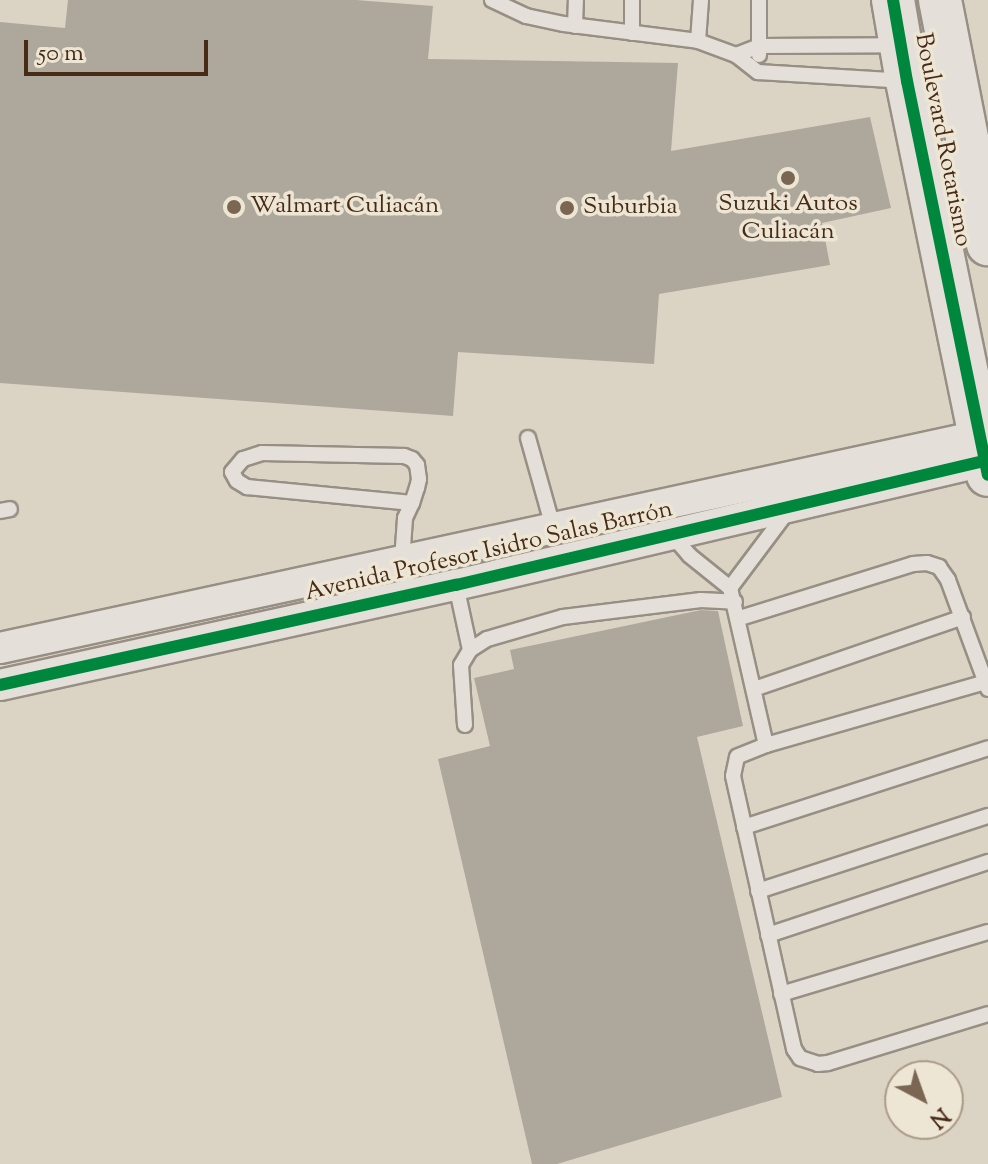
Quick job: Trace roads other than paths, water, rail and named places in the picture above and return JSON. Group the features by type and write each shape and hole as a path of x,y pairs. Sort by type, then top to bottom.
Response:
{"street":[{"name":"Boulevard Rotarismo","path":"893,0 985,453"},
{"name":"Boulevard Rotarismo","path":"940,0 988,244"},
{"name":"Avenida Profesor Isidro Salas Barrón","path":"0,685 456,585 792,504 985,453"},
{"name":"Avenida Profesor Isidro Salas Barrón","path":"0,648 553,527 985,453"}],"lane":[{"path":"492,0 575,26 698,41 736,55 758,72 952,60"},
{"path":"575,26 576,0"},
{"path":"632,0 632,33"},
{"path":"698,41 701,0"},
{"path":"758,72 759,0"},
{"path":"736,55 759,46 904,63 952,60"},
{"path":"528,438 553,527"},
{"path":"409,594 404,529 412,503 419,472 412,459 404,456 262,453 243,459 232,472 237,481 247,487 412,503"},
{"path":"465,725 461,665 470,650 500,634 563,617 732,595 792,504"},
{"path":"671,534 732,595 740,618 766,745"},
{"path":"740,618 913,564 927,563 939,567 948,580 987,686 743,752 733,765 781,994 794,1049 800,1058 818,1064 988,1014"},
{"path":"456,585 470,650"},
{"path":"754,689 963,617"},
{"path":"744,827 988,748"},
{"path":"758,891 988,816"},
{"path":"768,935 988,862"},
{"path":"781,994 988,932"}],"place":[{"name":"Suzuki Autos Culiacán","path":"788,178"},
{"name":"Walmart Culiacán","path":"234,207"},
{"name":"Suburbia","path":"567,208"}]}
